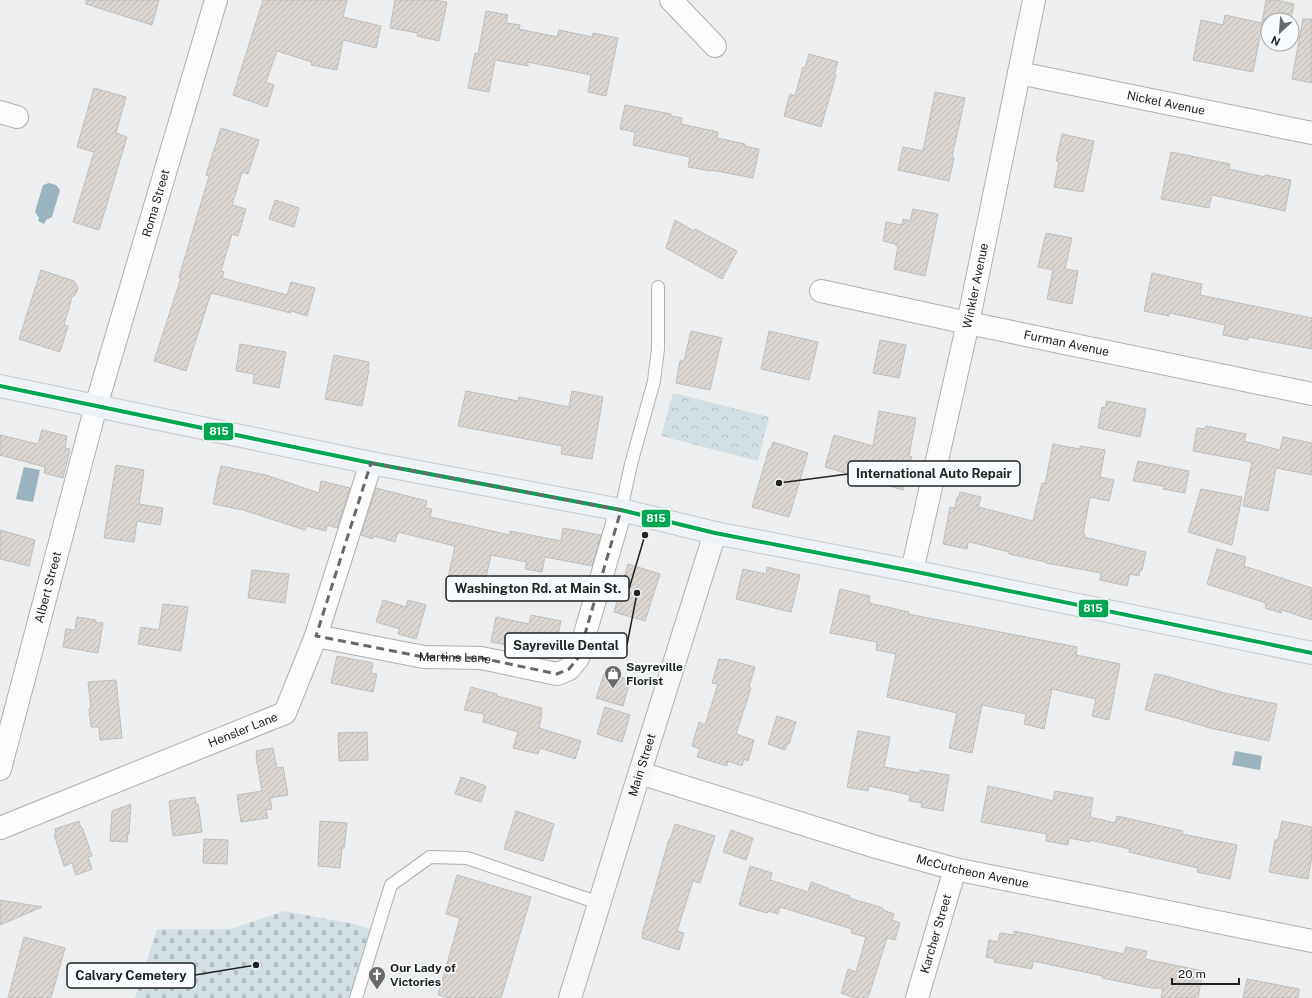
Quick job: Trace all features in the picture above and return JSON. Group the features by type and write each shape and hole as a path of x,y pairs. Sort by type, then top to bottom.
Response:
{"main road":[{"path":"0,386 371,463 621,510 715,533 912,571 1312,653"},
{"name":"Main Street","path":"570,998 715,533"}],"street":[{"name":"Roma Street","path":"96,406 216,0"},
{"path":"671,0 715,46"},
{"name":"Winkler Avenue","path":"912,571 968,323 1034,0"},
{"name":"Nickel Avenue","path":"1019,73 1312,133"},
{"name":"Furman Avenue","path":"821,291 1312,394"},
{"name":"Albert Street","path":"0,769 96,406"},
{"name":"Hensler Lane","path":"0,828 285,713 316,636 371,463"},
{"name":"Martins Lane","path":"316,636 424,657 481,658 557,674 569,669 578,658 621,510"},
{"name":"McCutcheon Avenue","path":"640,773 876,847 955,869 1312,941"},
{"name":"Karcher Street","path":"917,998 955,869"}],"lane":[{"path":"621,510 654,381 658,349 658,288"},
{"path":"356,998 391,885 430,856 467,858 599,903"}],"highlighted area":[{"path":"371,463 621,510 578,658 569,669 557,674 481,658 424,657 316,636"}],"green space":[{"path":"673,393 769,417 758,461 661,436"},
{"path":"284,911 354,924 376,931 356,998 135,998 157,929 231,929"}],"water":[{"path":"49,183 56,185 60,190 52,217 46,220 44,224 38,221 39,218 35,212 43,185"},
{"path":"24,467 40,470 33,502 16,499"},
{"path":"1235,751 1262,756 1260,770 1232,765"}],"building":[{"path":"86,0 159,0 152,25 86,4"},
{"path":"263,0 347,0 343,17 381,26 376,48 343,40 337,70 311,65 312,62 277,51 266,82 274,85 267,107 233,95"},
{"path":"395,0 434,0 447,2 439,41 417,36 418,33 390,28"},
{"path":"1266,0 1276,0 1294,4 1292,12 1264,12"},
{"path":"486,11 508,15 506,23 520,25 519,29 557,37 559,30 592,37 593,33 618,38 606,96 588,92 591,75 528,62 528,66 495,60 489,92 468,88 475,53 478,54"},
{"path":"1225,15 1260,23 1260,35 1253,72 1193,60 1201,20 1223,25"},
{"path":"1303,19 1312,19 1312,83 1292,79 1297,52 1300,52 1300,35"},
{"path":"809,54 838,62 834,75 836,75 821,127 784,116 790,94 795,96 803,67 805,68"},
{"path":"94,88 126,97 116,133 127,137 99,230 73,222 94,152 77,147"},
{"path":"935,92 965,98 952,157 954,158 949,181 898,170 903,147 923,151"},
{"path":"625,105 671,114 671,116 682,118 681,124 718,132 717,138 745,144 744,146 759,149 753,178 688,167 690,157 633,145 635,132 620,129"},
{"path":"221,128 259,140 248,174 242,172 232,205 246,209 238,236 232,234 221,271 224,272 222,278 287,295 291,282 315,288 307,316 211,293 186,371 154,361 181,278 179,277 209,176 206,175"},
{"path":"1062,134 1094,141 1083,192 1054,187 1059,162 1056,161"},
{"path":"1171,152 1230,164 1229,169 1265,177 1265,175 1291,180 1285,211 1212,195 1209,208 1161,199"},
{"path":"275,200 299,208 294,227 269,219"},
{"path":"913,209 938,214 925,276 894,269 898,246 896,246 896,244 883,241 886,222 902,225 903,219 910,221"},
{"path":"675,220 694,231 695,229 737,251 722,279 666,248"},
{"path":"1046,233 1072,238 1065,269 1078,271 1072,304 1047,299 1053,270 1038,267"},
{"path":"41,270 74,281 78,288 75,295 72,297 64,325 68,326 60,352 19,339"},
{"path":"1152,273 1202,284 1200,295 1312,318 1312,349 1248,337 1248,340 1223,335 1225,325 1170,313 1169,316 1144,311"},
{"path":"691,331 722,338 710,390 676,383 680,361 684,361"},
{"path":"769,331 818,342 809,380 761,369"},
{"path":"880,340 906,345 899,378 873,373"},
{"path":"240,344 286,352 279,388 253,383 254,374 236,371"},
{"path":"334,355 369,362 369,370 362,406 325,399"},
{"path":"466,391 518,401 519,397 569,407 572,391 603,397 592,459 561,454 562,446 458,426"},
{"path":"1107,401 1146,409 1140,437 1098,428 1102,407 1105,408"},
{"path":"879,411 916,418 909,456 912,457 903,490 825,467 834,435 873,446"},
{"path":"1206,426 1246,434 1244,441 1280,450 1283,437 1312,443 1312,475 1276,468 1268,511 1243,506 1252,462 1193,451 1197,428 1205,429"},
{"path":"42,430 67,436 65,448 70,449 63,478 44,473 45,467 0,455 0,435 38,444"},
{"path":"773,442 808,453 789,517 752,507 769,449 771,449"},
{"path":"1053,444 1080,449 1080,446 1105,450 1100,477 1114,480 1109,501 1090,497 1083,534 1085,534 1084,537 1146,552 1139,576 1130,574 1127,586 1100,580 1101,573 1046,563 970,542 968,543 967,549 943,544 950,507 955,508 957,497 959,497 960,492 981,497 978,507 1033,521 1042,483 1045,484"},
{"path":"1138,461 1189,471 1185,493 1163,489 1164,486 1133,481"},
{"path":"116,465 144,470 139,504 163,508 160,525 137,521 134,542 104,538"},
{"path":"221,466 266,475 319,493 321,481 350,488 337,528 327,525 326,531 307,526 305,530 243,510 213,504"},
{"path":"376,488 427,501 425,508 432,509 430,517 510,535 510,531 561,541 563,528 601,535 592,566 545,557 542,572 525,569 527,562 491,555 484,586 448,578 455,546 398,532 395,542 374,536 373,539 361,535"},
{"path":"1201,489 1242,497 1232,545 1188,532"},
{"path":"0,530 35,540 29,566 0,559"},
{"path":"1217,549 1246,557 1244,566 1312,588 1312,620 1282,610 1281,613 1265,608 1266,603 1207,584"},
{"path":"628,564 660,574 645,621 614,612"},
{"path":"767,567 800,575 791,612 736,599 743,569 766,574"},
{"path":"252,570 289,574 285,603 248,598"},
{"path":"840,589 870,596 869,603 909,612 908,614 1077,647 1076,655 1120,664 1109,720 1092,716 1096,699 1052,689 1044,729 1024,724 1026,714 982,705 972,753 949,748 957,713 887,697 896,654 876,650 877,642 830,633"},
{"path":"383,600 406,607 408,600 426,605 416,639 398,634 400,629 376,622"},
{"path":"163,604 188,607 181,651 138,644 141,627 159,630"},
{"path":"531,615 561,621 554,654 491,642 496,617 529,624"},
{"path":"77,617 96,620 95,622 103,623 98,653 63,647 66,629 75,630"},
{"path":"337,656 373,663 371,673 377,674 373,692 331,683"},
{"path":"719,659 725,659 755,667 749,687 751,688 736,734 754,740 748,761 744,759 742,766 728,761 727,766 697,757 700,749 692,746 699,722 705,725 718,684 712,683"},
{"name":"Sayreville Florist","path":"604,674 610,676 611,674 630,680 623,706 596,698"},
{"path":"1155,674 1225,693 1277,704 1269,741 1210,728 1145,710"},
{"path":"116,680 122,738 100,740 99,727 91,727 88,682"},
{"path":"471,687 497,694 497,696 542,708 539,728 581,741 575,759 540,748 538,754 513,748 518,732 483,722 484,714 464,710"},
{"path":"605,707 630,715 622,742 597,734"},
{"path":"777,716 796,722 789,744 787,744 785,750 768,744"},
{"path":"858,731 890,737 884,767 920,773 920,770 949,775 943,811 921,807 922,803 909,801 910,795 869,786 868,791 847,787"},
{"path":"367,732 368,760 339,761 338,733"},
{"path":"273,748 277,768 283,767 288,795 270,798 272,809 266,810 268,818 241,822 237,795 262,791 256,751"},
{"path":"461,777 486,786 481,802 455,794"},
{"path":"988,786 1053,801 1055,791 1093,798 1090,817 1115,823 1117,816 1183,831 1182,834 1237,845 1230,879 1197,872 1198,868 1129,852 1130,849 1090,840 1090,842 1069,838 1068,845 1046,841 1047,834 981,822"},
{"path":"195,797 196,804 198,804 202,832 173,836 169,801"},
{"path":"131,804 127,842 110,841 112,811"},
{"path":"516,811 554,824 543,861 504,849"},
{"path":"79,821 92,856 88,857 92,869 76,875 72,863 64,866 54,834 56,834 55,829"},
{"path":"320,821 347,823 340,868 318,866"},
{"path":"1282,821 1312,827 1312,856 1308,879 1269,872 1275,840 1278,840"},
{"path":"675,824 715,836 700,883 693,881 677,931 684,933 679,950 642,938 669,839 670,840"},
{"path":"731,830 753,838 746,860 723,852"},
{"path":"204,839 228,840 227,864 203,863"},
{"path":"750,866 772,873 770,880 808,892 811,882 850,896 849,898 883,908 883,910 894,914 892,920 900,923 895,940 887,938 868,998 855,998 841,993 848,969 856,972 866,937 851,933 852,929 780,907 778,914 768,911 767,913 739,905"},
{"path":"457,875 531,897 501,998 450,998 438,995 460,918 446,914"},
{"path":"0,900 42,907 0,925"},
{"path":"1014,931 1124,954 1126,947 1147,951 1145,959 1203,971 1198,998 1161,998 1163,988 1152,988 1102,978 1103,976 1033,961 1032,969 994,962 995,959 986,957 989,940 998,942 1000,933 1014,935"},
{"path":"24,937 65,948 51,998 8,998"},
{"path":"1247,979 1299,989 1298,998 1243,998"}],"transit line":[{"name":"815","path":"0,386 371,463 621,510 715,533 912,571 1312,653"}],"place":[{"name":"International Auto Repair","path":"779,483"},
{"name":"Washington Rd. at Main St.","path":"645,535"},
{"name":"Sayreville Dental","path":"637,593"},
{"name":"Sayreville Florist","path":"613,689"},
{"name":"Calvary Cemetery","path":"256,965"},
{"name":"Our Lady of Victories","path":"377,990"}]}
